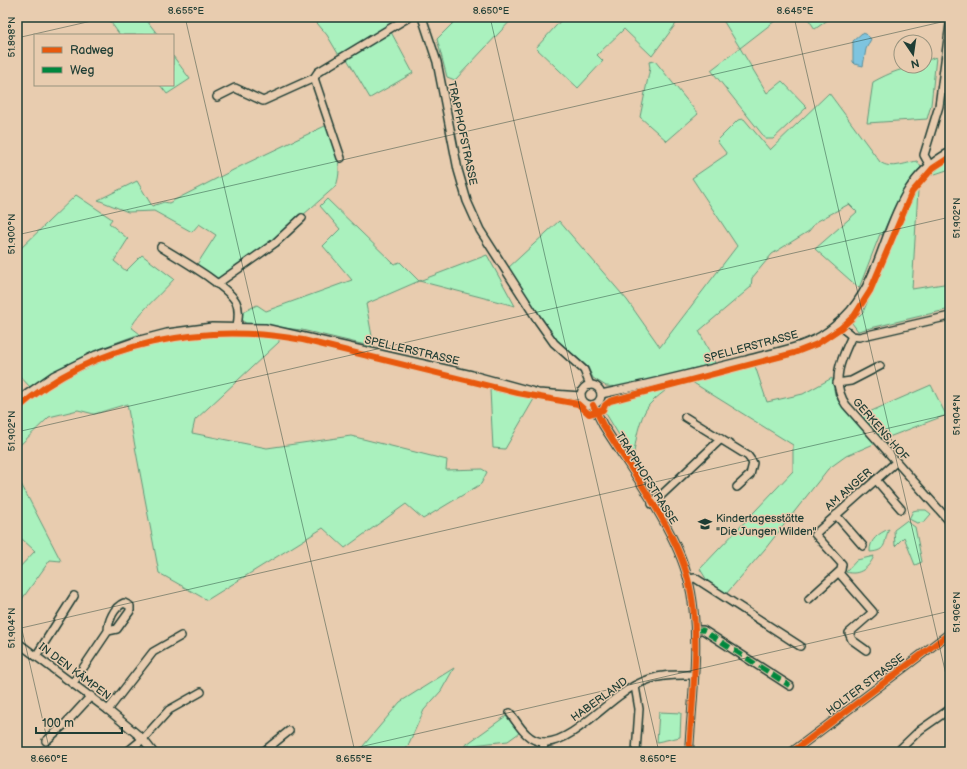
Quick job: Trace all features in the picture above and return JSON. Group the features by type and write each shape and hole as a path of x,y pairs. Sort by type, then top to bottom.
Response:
{"street":[{"path":"217,97 238,88 263,101 314,78 318,72 410,17"},
{"name":"TRAPPHOFSTRASSE","path":"422,17 437,62 458,170 467,201 473,215 498,259 536,319 554,342 584,370 590,385"},
{"path":"930,164 924,155 939,106 950,24"},
{"path":"314,78 341,158"},
{"name":"SPELLERSTRASSE","path":"601,394 681,376 784,350 821,335 837,324 861,295 903,197 914,179 930,164 950,152"},
{"path":"217,284 275,243 302,218"},
{"path":"161,247 217,284 229,294 236,303 238,311 237,327"},
{"path":"837,324 852,336 859,337 950,316"},
{"name":"SPELLERSTRASSE","path":"17,402 53,376 96,355 136,341 167,333 212,327 265,328 465,374 538,393 582,396"},
{"path":"852,336 837,377 837,383 850,381 880,366"},
{"name":"GERKENS HOF","path":"837,383 839,396 846,405 950,522"},
{"path":"590,385 599,389 601,394 598,402 593,405 583,401 582,396 584,388 590,385"},
{"name":"TRAPPHOFSTRASSE","path":"593,405 603,425 674,541 688,579 693,605 695,630 689,752"},
{"path":"685,417 748,456 753,463 750,475 737,487"},
{"path":"652,504 721,439"},
{"name":"AM ANGER","path":"839,573 842,564 815,534 896,462"},
{"path":"876,480 901,509"},
{"path":"836,515 863,546"},
{"path":"809,599 839,573 873,612 849,633 852,640 866,650"},
{"path":"688,579 695,578 800,646"},
{"path":"36,656 74,596"},
{"path":"695,630 703,630 790,686"},
{"path":"73,683 108,631"},
{"name":"HOLTER STRASSE","path":"792,752 950,633"},
{"path":"108,710 153,652 181,636"},
{"name":"IN DEN KÄMPEN","path":"17,642 108,710 143,740 153,752"},
{"name":"HABERLAND","path":"544,742 562,739 634,686 663,676 693,675"},
{"path":"634,686 639,704 636,752"},
{"path":"127,752 143,740 169,710 201,692"},
{"path":"46,741 66,723 90,696"},
{"path":"901,751 920,730 950,709"},
{"path":"510,713 527,735 544,742 542,752"},
{"path":"263,752 289,731"}],"green space":[{"path":"124,17 144,17 157,34 119,34 109,20"},
{"path":"312,17 408,17 340,57 327,35"},
{"path":"459,17 514,17 455,80 447,77 437,39"},
{"path":"564,17 681,17 652,56 624,29 597,55 603,61 578,88 536,48"},
{"path":"721,17 780,17 740,48"},
{"path":"807,17 832,17 815,29"},
{"path":"391,32 413,73 370,98 347,59"},
{"path":"740,48 767,93 782,81 807,107 773,139 766,139 711,70"},
{"path":"174,57 190,79 167,94 161,86 174,86"},
{"path":"936,57 931,105 927,119 867,123 873,82 893,73 933,74 933,58"},
{"path":"655,61 698,114 667,141 640,117 650,68 649,62"},
{"path":"950,64 950,103 943,105"},
{"path":"829,93 880,162 893,166 917,161 921,167 903,191 882,235 880,234 859,288 815,249 857,212 849,204 816,222 809,231 772,254 752,278 751,287 699,331 715,363 622,387 606,386 593,378 588,367 557,340 508,268 559,221 627,300 660,347 737,246 692,178 727,154 717,141 738,120 744,119 770,150"},
{"path":"327,125 339,163 336,186 270,244 217,280 196,266 216,235 199,224 192,232 154,211 128,212 98,200 137,181 152,206 164,202 169,203 243,165"},
{"path":"950,159 950,169 929,176"},
{"path":"917,189 912,289 950,283 950,309 858,331 852,323 863,312"},
{"path":"76,195 112,219 109,223 128,239 114,261 126,271 142,255 174,279 135,320 131,327 140,334 83,356 31,388 17,373 17,252"},
{"path":"327,199 394,264 400,262 419,281 366,304 374,347 302,330 246,324 242,319 243,312 257,305 266,311 352,280 323,246 340,229 320,206"},
{"path":"487,255 515,306 419,281"},
{"path":"227,335 264,336 279,339 279,342 195,420 192,433 267,448 351,436 447,460 446,470 482,469 487,472 481,484 423,519 406,504 345,548 323,528 207,600 159,573 127,404 94,414 78,410 49,417 17,448 17,412 53,386 93,365 114,357 179,339"},
{"path":"755,366 767,402 803,394 832,378 835,395 876,443 846,456 828,469 765,549 726,594 708,582 700,569 793,471 793,445 692,382"},
{"path":"931,385 946,415 881,440 860,416"},
{"path":"671,386 651,402 645,411 638,431 633,458 605,412 607,407 611,404"},
{"path":"490,390 534,399 505,449 493,448"},
{"path":"17,476 61,561 50,560 17,606 17,570 35,551 22,539 17,542"},
{"path":"926,510 931,514 924,522 917,523 909,519 913,511"},
{"path":"906,521 915,527 922,562 915,565 904,537 895,546 894,530"},
{"path":"889,529 882,548 880,550 870,552 871,544 875,538"},
{"path":"874,556 863,570 855,573 846,572 857,560"},
{"path":"454,668 441,691 424,710 405,752 358,752 400,702"},
{"path":"659,712 681,713 680,737 657,742"},
{"path":"506,716 519,733 508,741 464,746"}],"water":[{"path":"862,33 866,34 871,39 866,49 863,66 853,62 853,41"}],"marked path":[{"path":"695,630 703,630 790,686"}],"cycle path":[{"path":"17,409 47,386 80,367 115,353 152,342 190,336 228,334 266,335 303,340 518,393 578,404 589,414 603,410 605,405 610,401 794,353 817,344 841,328 854,316 870,291 912,192 933,168 950,157"},
{"path":"593,405 603,425 663,520 682,560 688,579 692,599 695,642 694,687 689,752"},
{"path":"792,752 950,633"}],"place":[{"name":"Kindertagesstätte \"Die Jungen Wilden\"","path":"705,524"}]}
